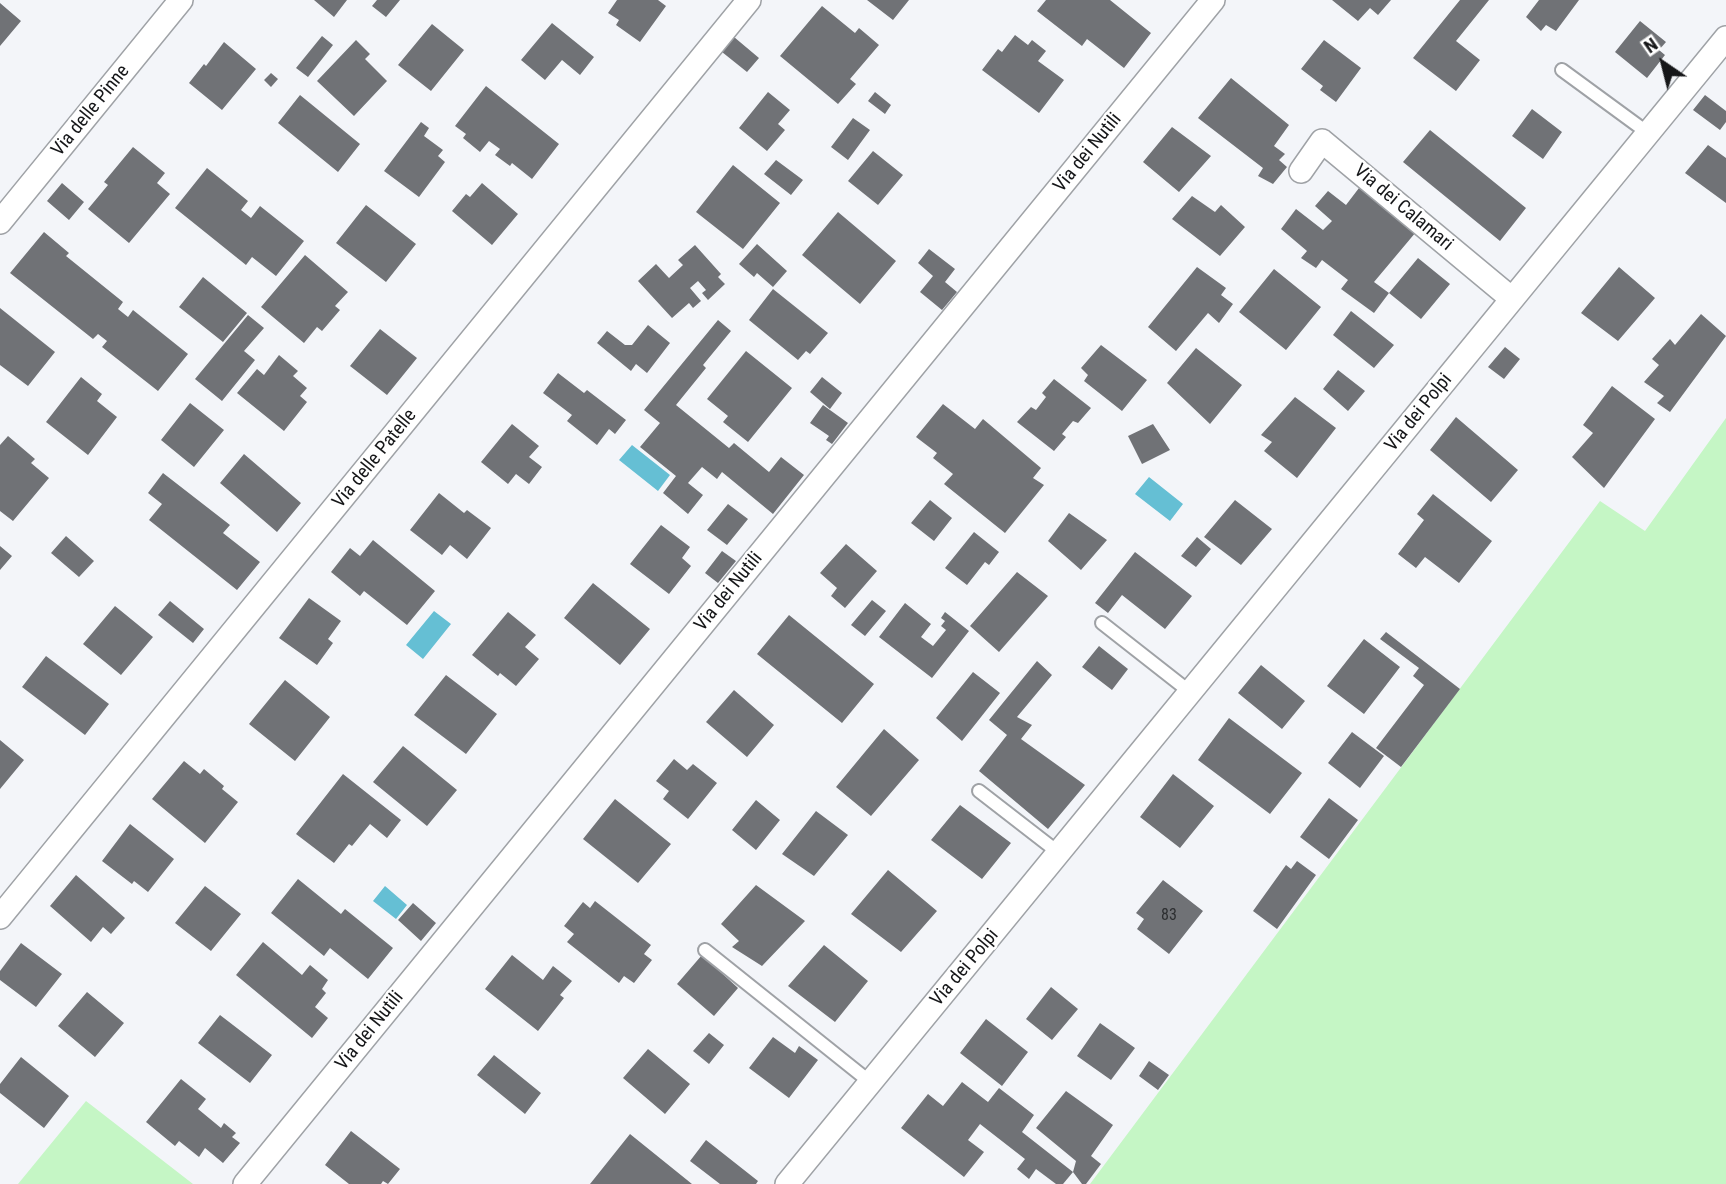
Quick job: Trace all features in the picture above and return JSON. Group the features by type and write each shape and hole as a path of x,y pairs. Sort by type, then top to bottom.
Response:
{"street":[{"name":"Via delle Pinne","path":"0,222 181,0"},
{"name":"Via delle Patelle","path":"0,917 749,0"},
{"name":"Via dei Nutili","path":"245,1184 1213,0"},
{"name":"Via dei Polpi","path":"787,1184 1726,38"},
{"name":"Via dei Calamari","path":"1301,171 1322,141 1512,299"}],"lane":[{"path":"1562,70 1648,133"},
{"path":"1102,623 1189,692"},
{"path":"979,791 1059,853"},
{"path":"705,950 870,1083"}],"green space":[{"path":"1726,418 1726,1184 1090,1184 1600,501 1645,531"},
{"path":"86,1101 193,1184 18,1184"}],"water":[{"path":"632,445 670,475 658,491 619,460"},
{"path":"1149,477 1183,504 1170,521 1135,494"},
{"path":"434,611 451,624 423,659 406,645"},
{"path":"385,886 407,905 396,919 373,901"}],"building":[{"path":"314,0 347,0 334,17"},
{"path":"377,0 400,0 386,17 372,6"},
{"path":"617,0 658,0 666,6 640,42 616,25 619,20 608,13"},
{"path":"867,0 909,0 893,20"},
{"path":"1046,0 1110,0 1151,33 1124,68 1087,39 1082,46 1037,11"},
{"path":"1332,0 1391,0 1378,15 1370,8 1358,21"},
{"path":"1460,0 1489,0 1456,41 1480,60 1456,91 1413,58"},
{"path":"1539,0 1579,0 1556,31 1546,25 1541,31 1526,17"},
{"path":"0,3 21,21 0,46"},
{"path":"822,6 855,33 859,28 879,45 850,79 856,84 838,104 780,56"},
{"path":"1640,21 1666,42 1659,50 1665,55 1647,78 1615,52"},
{"path":"552,23 594,57 580,75 562,60 545,80 521,60"},
{"path":"432,24 464,50 431,91 398,65"},
{"path":"1015,35 1028,45 1032,40 1046,51 1038,61 1064,80 1039,113 982,70 998,49 1002,52"},
{"path":"322,36 333,45 308,77 296,68"},
{"path":"734,37 759,58 747,72 722,52"},
{"path":"356,40 370,54 365,59 387,81 354,116 317,81"},
{"path":"1324,40 1361,68 1336,102 1320,90 1323,86 1301,69"},
{"path":"224,42 256,69 222,110 189,83"},
{"path":"271,73 278,79 271,87 264,80"},
{"path":"1231,78 1289,125 1274,146 1285,154 1279,160 1287,167 1273,184 1258,176 1263,168 1198,118"},
{"path":"486,86 559,144 532,179 512,163 510,166 495,155 500,149 489,141 480,152 463,138 466,134 455,126"},
{"path":"768,92 790,110 778,124 785,130 767,151 739,128"},
{"path":"875,92 891,105 885,114 868,101"},
{"path":"300,95 360,144 338,172 278,123"},
{"path":"1705,95 1726,111 1726,122 1720,130 1693,110"},
{"path":"1532,109 1562,132 1543,159 1512,136"},
{"path":"853,118 870,130 848,160 831,147"},
{"path":"421,122 429,128 424,136 443,150 438,156 445,162 419,197 384,171"},
{"path":"1172,127 1211,156 1179,192 1143,162"},
{"path":"1430,130 1526,208 1500,241 1403,162"},
{"path":"1708,145 1726,158 1726,203 1685,173"},
{"path":"133,147 165,173 157,183 170,194 129,243 88,209 108,185 104,182"},
{"path":"873,151 903,175 878,205 848,181"},
{"path":"776,160 803,180 791,195 764,174"},
{"path":"733,165 780,203 743,249 696,212"},
{"path":"207,168 248,201 241,210 251,218 260,206 304,241 276,276 252,257 246,265 175,208"},
{"path":"62,183 84,202 69,220 47,201"},
{"path":"482,183 518,214 492,245 452,211 466,194 470,197"},
{"path":"1359,188 1416,232 1374,282 1389,293 1374,313 1341,289 1348,280 1322,260 1316,268 1301,258 1307,251 1281,229 1296,209 1323,230 1332,221 1315,206 1328,191 1346,205"},
{"path":"1192,196 1215,212 1221,205 1245,227 1220,256 1172,219"},
{"path":"366,205 416,244 386,282 336,243"},
{"path":"838,212 896,261 860,304 802,255"},
{"path":"44,232 69,253 66,256 123,302 118,309 128,317 133,310 188,354 158,391 102,347 107,341 98,334 93,339 10,273"},
{"path":"757,244 787,271 773,287 757,273 754,277 739,264"},
{"path":"695,245 721,274 718,277 725,284 708,300 702,293 706,290 698,281 690,288 701,301 693,308 689,303 672,318 638,281 656,264 669,278 683,265 678,260"},
{"path":"929,249 955,269 945,282 957,292 942,310 920,292 933,276 918,263"},
{"path":"305,255 348,292 335,306 340,310 322,331 317,327 304,343 261,307"},
{"path":"1418,258 1450,284 1421,319 1389,293"},
{"path":"1197,267 1226,288 1221,295 1233,304 1219,323 1208,313 1176,351 1148,327"},
{"path":"1619,267 1655,298 1618,341 1581,313"},
{"path":"1274,269 1321,307 1286,350 1239,312"},
{"path":"203,277 247,313 223,342 179,307"},
{"path":"773,289 828,333 810,354 806,351 798,360 749,320"},
{"path":"0,308 55,352 28,386 0,365"},
{"path":"1351,311 1394,345 1374,368 1333,335"},
{"path":"1701,314 1726,336 1670,412 1657,403 1664,396 1644,382 1659,365 1652,359 1670,339 1675,345"},
{"path":"248,315 264,328 244,351 255,360 222,401 195,379"},
{"path":"718,320 731,331 703,365 706,368 676,405 729,448 734,443 769,472 781,457 804,475 773,514 722,472 717,479 702,467 688,483 703,495 688,514 663,493 676,476 640,447 660,423 644,410"},
{"path":"648,325 670,343 647,373 636,364 631,371 597,343 607,331 625,345 632,345"},
{"path":"380,329 417,358 387,395 350,366"},
{"path":"1101,345 1147,380 1122,411 1084,381 1088,375 1081,368"},
{"path":"1505,347 1520,359 1504,379 1488,367"},
{"path":"1196,348 1242,385 1210,424 1167,383"},
{"path":"746,351 792,388 748,442 723,422 728,416 707,399"},
{"path":"279,355 298,371 293,376 307,388 300,396 307,402 284,431 237,393 257,369 264,375"},
{"path":"1338,370 1365,391 1348,411 1323,389"},
{"path":"558,373 584,393 587,390 626,420 615,434 609,429 597,445 567,421 572,415 543,393"},
{"path":"81,377 102,394 97,401 117,417 88,455 46,422"},
{"path":"822,377 842,393 830,409 810,392"},
{"path":"1054,379 1091,408 1078,423 1073,421 1062,434 1066,437 1054,451 1017,422 1031,407 1036,410 1046,397 1042,393"},
{"path":"1612,386 1655,419 1604,488 1572,457 1593,433 1583,425"},
{"path":"1295,397 1336,428 1297,478 1264,451 1272,442 1261,435"},
{"path":"190,403 224,430 194,467 161,440"},
{"path":"943,404 975,429 983,419 1041,468 1033,478 1044,485 1005,533 944,484 953,474 933,458 937,453 916,437"},
{"path":"823,405 848,423 832,444 826,440 829,436 810,423"},
{"path":"1456,417 1518,470 1491,502 1430,450"},
{"path":"512,424 539,446 529,457 542,467 529,484 516,474 508,484 481,462"},
{"path":"1153,424 1170,450 1142,464 1128,436"},
{"path":"8,436 35,459 31,463 49,478 13,521 0,511 0,445"},
{"path":"244,454 301,503 277,532 220,483"},
{"path":"163,473 230,525 223,533 260,562 237,590 149,520 162,504 148,493"},
{"path":"439,493 464,513 467,510 491,528 467,559 450,545 442,555 410,530"},
{"path":"1433,494 1492,541 1459,583 1425,557 1416,568 1398,554 1424,520 1417,514"},
{"path":"930,500 952,518 934,541 911,523"},
{"path":"1235,500 1272,529 1241,565 1204,537"},
{"path":"728,504 748,519 727,545 707,530"},
{"path":"1069,513 1107,540 1081,570 1048,541"},
{"path":"661,525 690,547 682,558 691,566 669,594 630,564"},
{"path":"974,532 999,552 989,565 985,562 967,585 945,568"},
{"path":"66,536 94,561 79,577 51,553"},
{"path":"1197,537 1211,549 1196,567 1181,556"},
{"path":"373,540 435,591 407,625 364,591 360,596 331,572 350,548 360,556"},
{"path":"846,544 877,571 845,608 831,596 837,588 820,573"},
{"path":"0,546 12,556 0,570"},
{"path":"722,551 736,561 718,583 705,573"},
{"path":"1135,552 1192,596 1165,629 1122,595 1108,613 1095,603"},
{"path":"1017,572 1048,596 999,652 970,626"},
{"path":"593,583 650,629 620,665 564,618"},
{"path":"309,598 341,621 328,639 333,643 317,665 279,638"},
{"path":"872,600 886,611 865,636 851,625"},
{"path":"170,601 204,629 193,643 158,615"},
{"path":"905,603 931,624 921,637 933,646 946,630 941,626 945,621 941,618 945,612 969,631 932,678 879,637"},
{"path":"115,606 153,637 121,675 83,644"},
{"path":"508,612 536,635 525,647 539,659 516,686 500,673 498,676 472,655"},
{"path":"789,615 874,684 842,723 757,654"},
{"path":"1386,632 1460,689 1401,767 1376,748 1424,685 1413,676 1419,668 1380,639"},
{"path":"1364,639 1400,667 1364,714 1327,686"},
{"path":"1099,646 1128,669 1112,690 1082,667"},
{"path":"46,656 109,704 85,735 22,687"},
{"path":"1037,661 1052,675 1017,717 1032,725 1021,739 1085,785 1048,829 979,771 1007,735 989,720"},
{"path":"1261,665 1305,701 1282,729 1238,693"},
{"path":"973,672 1000,693 962,741 936,718"},
{"path":"446,675 497,714 466,754 414,715"},
{"path":"285,680 330,717 295,761 249,724"},
{"path":"734,690 774,725 747,757 706,722"},
{"path":"1229,718 1302,773 1270,814 1198,760"},
{"path":"884,729 919,760 871,816 836,787"},
{"path":"1352,732 1384,756 1360,788 1328,763"},
{"path":"0,740 24,760 0,789"},
{"path":"403,746 457,790 427,826 373,782"},
{"path":"674,759 687,770 693,764 717,783 688,819 663,799 669,791 656,781"},
{"path":"184,761 200,774 204,769 238,802 205,843 152,799"},
{"path":"343,774 401,820 387,838 370,824 334,863 296,834"},
{"path":"1173,774 1214,806 1180,848 1140,817"},
{"path":"1329,798 1358,820 1329,859 1300,837"},
{"path":"615,799 671,844 638,883 583,839"},
{"path":"756,800 780,820 756,850 732,830"},
{"path":"960,805 1011,843 982,879 931,840"},
{"path":"816,811 848,835 814,876 782,854"},
{"path":"130,824 174,859 148,892 134,881 132,884 102,861"},
{"path":"1297,861 1316,875 1277,929 1253,911 1286,865 1291,869"},
{"path":"888,870 937,911 901,952 851,914"},
{"path":"76,875 125,918 111,934 103,927 91,942 50,906"},
{"path":"298,879 341,914 345,909 393,948 368,979 330,948 324,956 271,913"},
{"path":"1163,880 1203,911 1169,954 1137,929 1144,919 1136,913"},
{"path":"756,885 805,921 762,966 732,947 739,941 721,924"},
{"path":"205,886 241,914 211,951 175,923"},
{"path":"595,901 651,945 644,954 652,960 634,983 624,976 619,983 567,942 574,934 564,926 583,902 590,908"},
{"path":"413,903 436,923 421,941 398,920"},
{"path":"263,942 302,975 310,965 328,980 322,989 326,993 315,1007 328,1018 312,1038 236,975"},
{"path":"21,943 62,974 36,1007 0,980 0,971"},
{"path":"824,945 868,981 835,1022 788,986"},
{"path":"512,955 543,980 553,966 572,981 560,995 564,998 538,1031 485,989"},
{"path":"702,955 738,988 714,1016 677,984"},
{"path":"1051,987 1078,1009 1052,1040 1026,1019"},
{"path":"87,992 124,1023 95,1057 58,1026"},
{"path":"220,1015 272,1055 250,1083 198,1043"},
{"path":"986,1019 1028,1052 1002,1086 960,1053"},
{"path":"1100,1023 1135,1048 1111,1080 1077,1056"},
{"path":"709,1033 724,1045 709,1064 693,1051"},
{"path":"773,1037 795,1053 799,1046 818,1060 789,1098 749,1068"},
{"path":"648,1049 690,1084 665,1114 623,1078"},
{"path":"494,1055 541,1093 525,1114 477,1075"},
{"path":"21,1057 69,1096 44,1128 0,1093 0,1084"},
{"path":"1149,1061 1169,1075 1158,1090 1139,1076"},
{"path":"181,1079 206,1099 198,1109 221,1128 224,1123 236,1133 232,1137 240,1143 223,1163 205,1148 199,1157 179,1141 175,1146 146,1122"},
{"path":"962,1082 988,1102 999,1088 1034,1115 1022,1132 1073,1172 1063,1184 1056,1184 1036,1169 1029,1179 1017,1169 1025,1159 980,1124 968,1140 984,1152 964,1177 901,1128 928,1094 943,1106"},
{"path":"1066,1091 1113,1125 1091,1156 1101,1164 1086,1184 1082,1184 1073,1172 1076,1161 1036,1128"},
{"path":"351,1131 400,1169 388,1184 383,1181 381,1184 349,1184 325,1165"},
{"path":"630,1134 692,1184 590,1184"},
{"path":"706,1140 758,1181 756,1184 720,1184 690,1161"}]}
